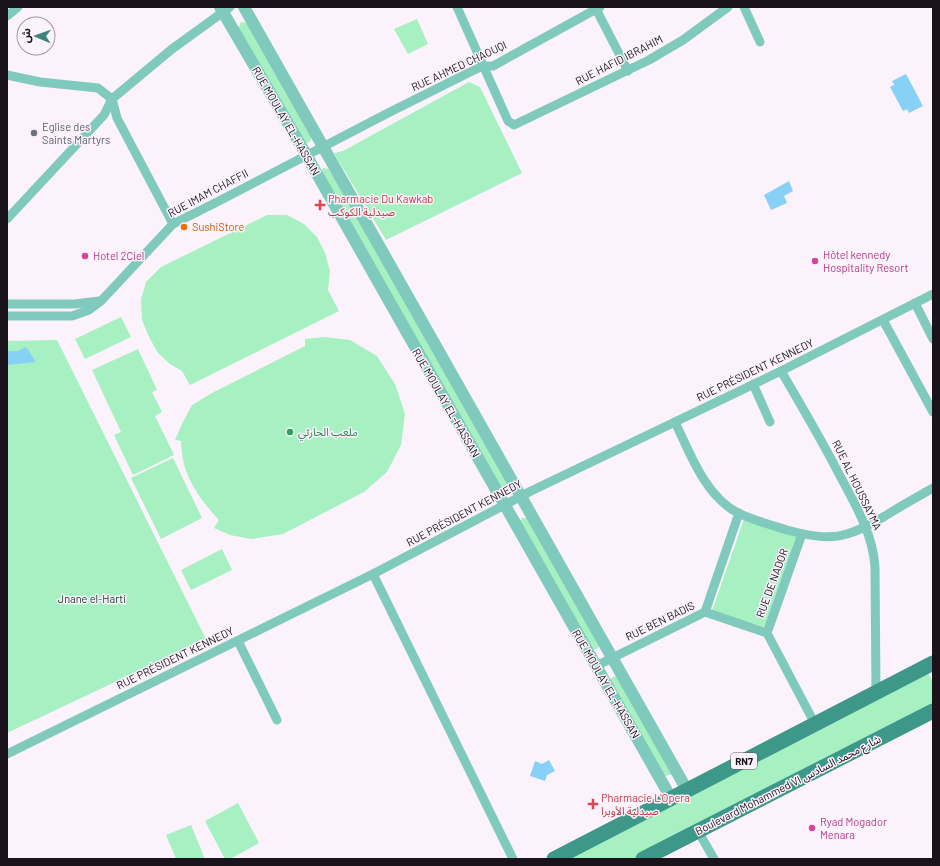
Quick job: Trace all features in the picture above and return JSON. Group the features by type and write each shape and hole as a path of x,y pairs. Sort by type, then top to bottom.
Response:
{"main road":[{"name":"RN7","path":"554,859 933,663"},
{"name":"Boulevard Mohammed VI شارع محمد السادس","path":"643,859 933,711"}],"street":[{"path":"7,16 18,7"},
{"name":"RUE MOULAY EL-HASSAN","path":"244,7 687,790"},
{"path":"457,7 483,66"},
{"name":"RUE HAFID IBRAHIM","path":"483,66 508,121 514,126 628,70 683,40 728,7"},
{"path":"744,7 760,42"},
{"path":"7,219 104,115 112,99 172,49 225,8"},
{"name":"RUE MOULAY EL-HASSAN","path":"225,8 306,156 671,798"},
{"path":"597,8 628,70"},
{"name":"RUE AHMED CHAOUQI","path":"306,156 483,66 494,66 597,8"},
{"path":"7,75 40,82 98,88 112,99 117,118 173,224"},
{"name":"RUE IMAM CHAFFII","path":"7,316 72,316 89,310 101,301 173,224 306,156"},
{"name":"RUE PRÉSIDENT KENNEDY","path":"7,754 373,574 520,497 781,371 933,294"},
{"path":"7,304 75,304 101,301"},
{"path":"915,303 933,339"},
{"path":"883,320 933,412"},
{"name":"RUE AL HOUSSAYMA","path":"781,371 813,425 866,527 874,553 876,567 876,693"},
{"path":"753,384 770,422"},
{"path":"675,422 708,485 724,503 739,513 802,534 829,537 847,535 866,527 933,488"},
{"name":"RUE BEN BADIS","path":"596,666 611,657 706,612 739,513"},
{"name":"RUE DE NADOR","path":"802,534 767,633 815,724"},
{"path":"373,574 513,859"},
{"path":"706,612 767,633"},
{"path":"238,641 277,720"},
{"path":"698,831 714,859"}],"green space":[{"path":"417,19 428,44 408,54 394,29"},
{"path":"241,22 248,23 312,137 309,143 303,142 238,29"},
{"path":"469,82 480,87 522,173 386,240 334,153 343,151"},
{"path":"323,168 330,169 509,483 506,488 499,488 321,174"},
{"path":"267,215 287,215 304,224 317,237 325,253 330,271 328,290 339,311 190,385 182,371 170,364 158,353 149,337 142,320 141,299 146,282 161,267"},
{"path":"121,317 131,337 85,359 75,339"},
{"name":"ملعب الحارثي","path":"325,337 350,340 377,356 395,384 405,414 401,445 387,472 364,492 283,534 251,539 230,535 214,528 219,520 207,507 192,485 183,460 181,441 175,440 192,405 212,393 305,346 305,339"},
{"name":"Jnane el-Harti","path":"57,340 206,639 7,733 7,341"},
{"path":"138,349 157,390 152,392 162,412 155,416 174,455 133,475 114,435 121,432 92,370"},
{"path":"173,458 202,518 161,539 131,478"},
{"path":"522,518 528,518 600,645 597,649 591,649 519,522"},
{"path":"744,519 798,534 765,627 712,611"},
{"path":"222,549 232,570 191,590 181,570"},
{"path":"928,673 933,682 933,707 637,859 565,859"},
{"path":"618,676 672,773 670,775 664,776 611,681 611,678"},
{"path":"238,803 259,843 230,859 225,859 205,821"},
{"path":"191,825 205,859 176,859 166,835"}],"water":[{"path":"906,74 923,106 909,113 907,109 903,111 890,87 893,85 895,86 892,81"},
{"path":"789,181 793,191 784,196 787,203 771,210 764,195"},
{"path":"25,347 36,362 7,365 7,351 18,351"},
{"path":"549,760 555,771 547,775 545,781 530,776 535,761 542,764"}],"place":[{"name":"Eglise des Saints Martyrs","path":"34,133"},
{"name":"Pharmacie Du Kawkab صيدلية الكوكب","path":"320,205"},
{"name":"SushiStore","path":"184,227"},
{"name":"Hotel 2Ciel","path":"85,256"},
{"name":"Hôtel kennedy Hospitality Resort","path":"815,261"},
{"name":"ملعب الحارثي","path":"290,432"},
{"name":"Pharmacie L'Opera صيدلية الأوبرا","path":"593,804"},
{"name":"Ryad Mogador Menara","path":"812,828"}]}
